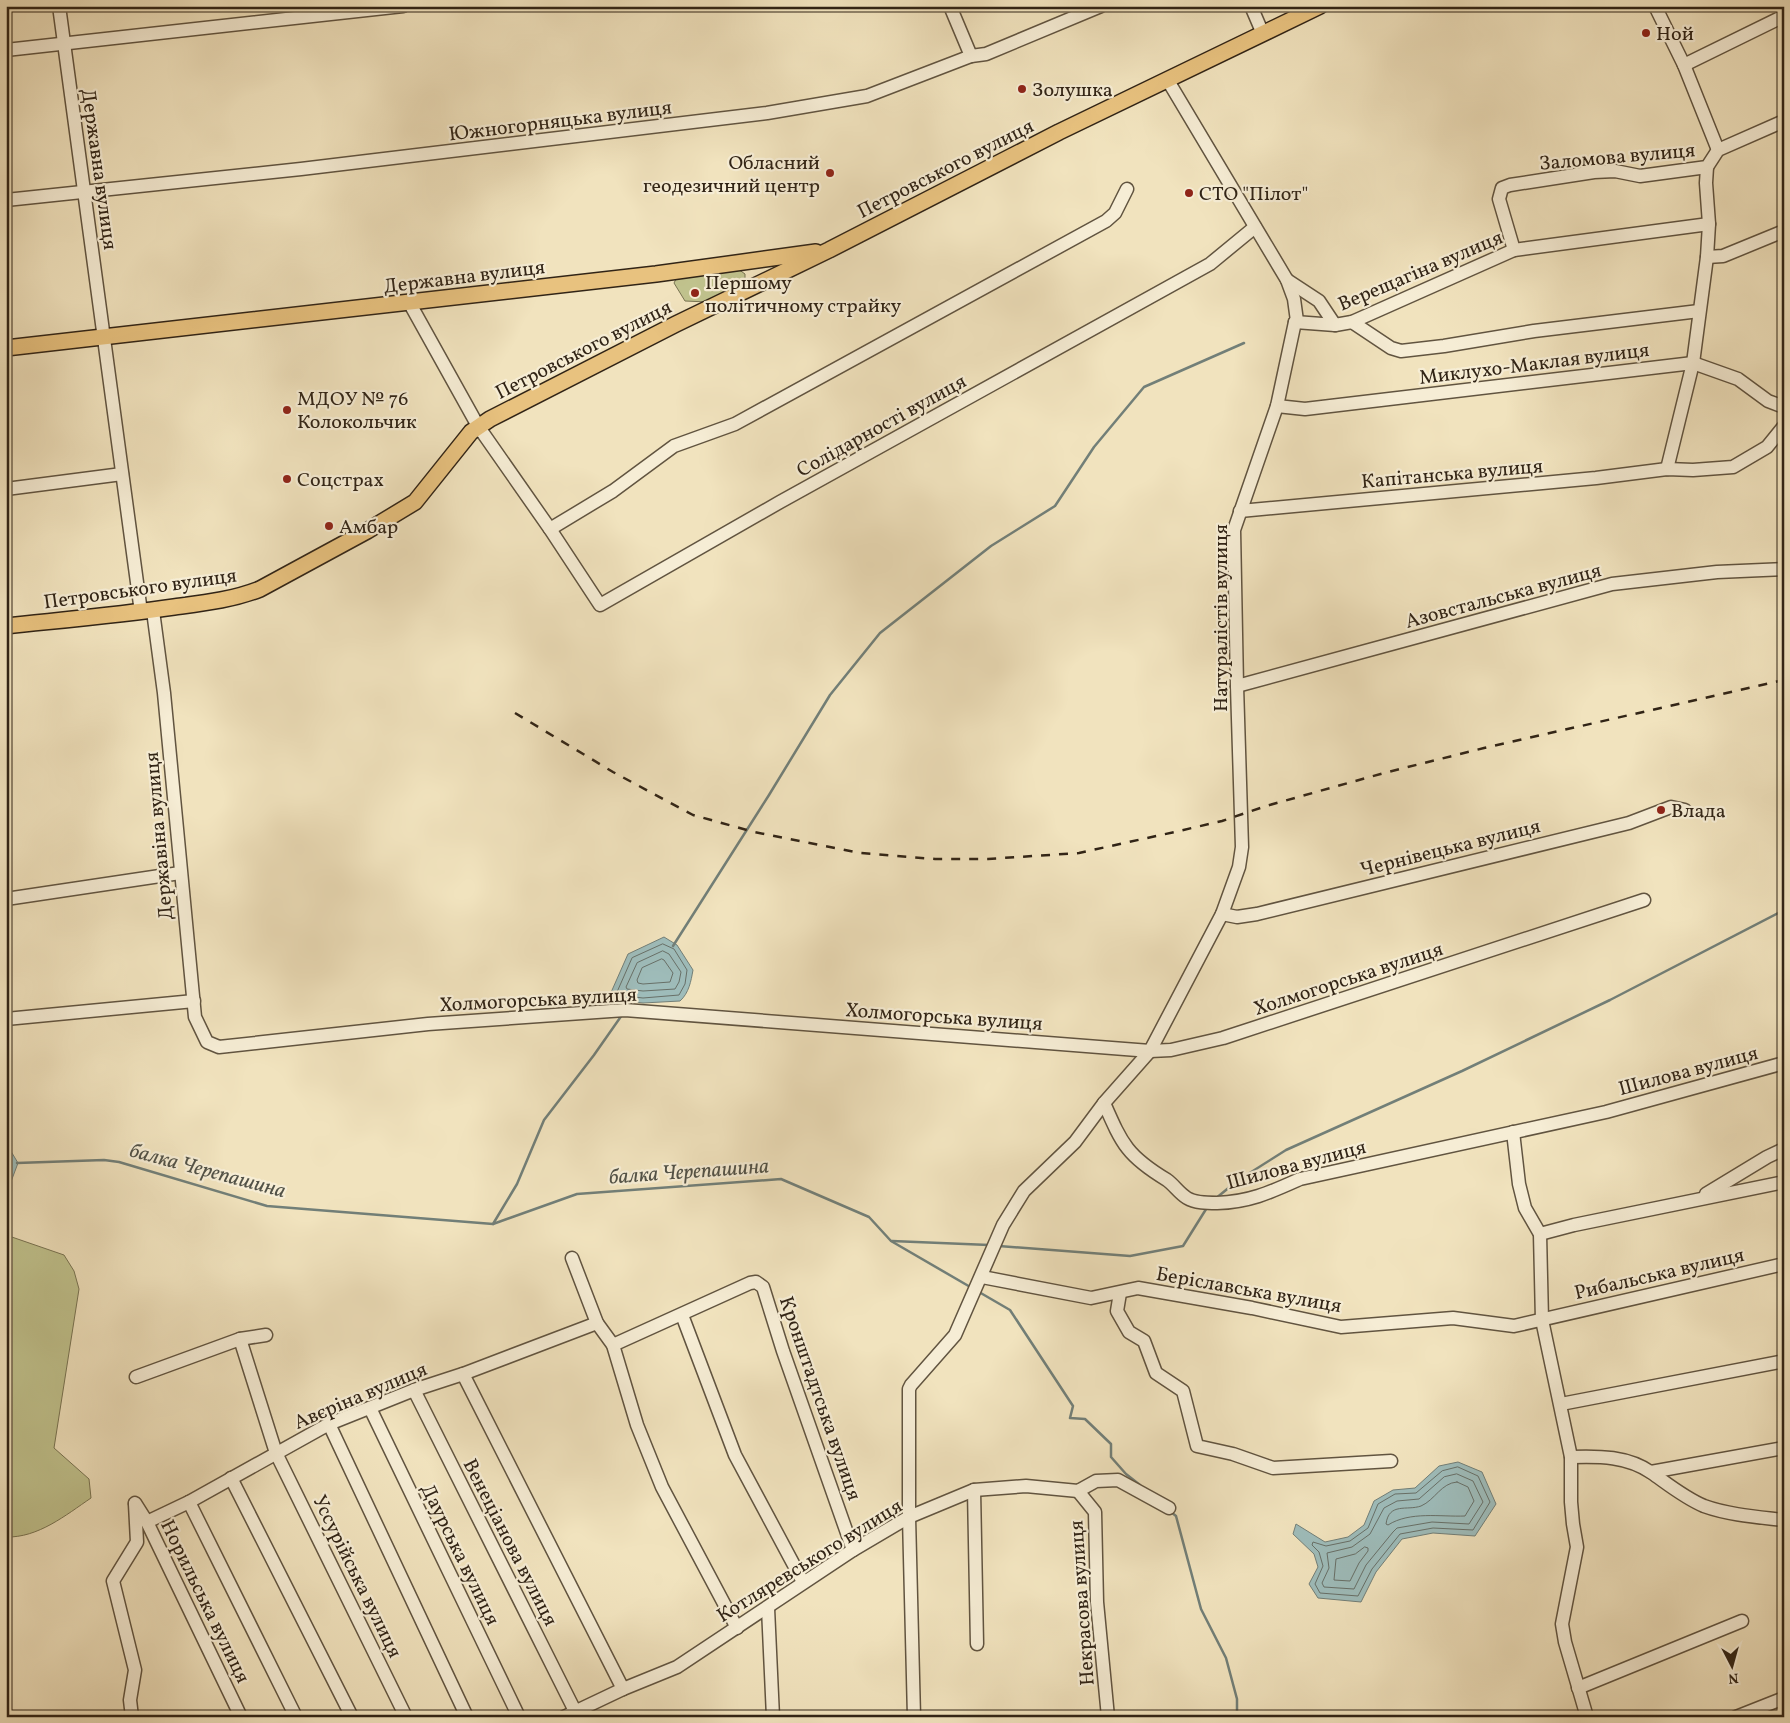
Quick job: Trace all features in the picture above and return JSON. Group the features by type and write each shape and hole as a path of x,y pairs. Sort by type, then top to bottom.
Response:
{"main road":[{"name":"Петровського вулиця","path":"6,626 222,601 250,593 402,511 420,498 471,432 478,426 676,324 829,250 1052,136 1320,6"},
{"name":"Державна вулиця","path":"6,348 656,274 829,250"}],"street":[{"name":"Державна вулиця","path":"59,6 122,474 147,611"},
{"path":"6,50 403,6"},
{"path":"950,6 971,56"},
{"name":"Южногорняцька вулиця","path":"6,200 466,150 766,113 867,96 971,56 986,54 1101,6"},
{"path":"1251,6 1263,34"},
{"path":"1655,6 1684,64 1718,150"},
{"path":"1684,64 1784,16"},
{"name":"Натуралістів вулиця","path":"914,1717 909,1518 909,1389 954,1335 1004,1225 1024,1191 1075,1142 1104,1102 1150,1051 1222,914 1240,867 1242,847 1234,530 1277,406 1295,322 1297,321 1294,299 1287,280 1167,79"},
{"name":"Заломова вулиця","path":"1514,250 1499,199 1502,188 1510,184 1601,172 1615,171 1640,176 1707,167 1718,150 1784,121"},
{"path":"1667,470 1693,363 1707,257 1709,224 1706,183 1707,167"},
{"path":"550,529 613,491 674,446 735,424 1106,221 1115,213 1127,190"},
{"name":"Верещагіна вулиця","path":"1295,322 1335,325 1352,322 1514,250 1709,224"},
{"name":"Солідарності вулиця","path":"409,302 478,426 600,605 789,497 1210,264 1255,227"},
{"path":"1707,257 1723,256 1784,231"},
{"path":"1287,280 1319,301 1335,325"},
{"path":"1352,322 1391,348 1402,350 1444,346 1534,331 1699,311"},
{"name":"Миклухо-Маклая вулиця","path":"1277,406 1305,409 1693,363 1738,379 1768,401 1784,407"},
{"name":"Капітанська вулиця","path":"1240,511 1667,470 1733,467 1767,447 1784,426"},
{"path":"6,490 122,474"},
{"name":"Азовстальська вулиця","path":"1237,686 1612,584 1717,572 1784,570"},
{"name":"Державіна вулиця","path":"147,611 164,693 195,1017 200,1031 207,1042 219,1047"},
{"name":"Чернівецька вулиця","path":"1222,914 1237,917 1257,914 1628,823 1671,807 1685,810"},
{"path":"6,899 180,873"},
{"name":"Холмогорська вулиця","path":"219,1047 428,1024 625,1010 1150,1051 1171,1050 1223,1038 1644,900"},
{"path":"6,1019 194,1000"},
{"name":"Шилова вулиця","path":"1104,1102 1120,1140 1151,1172 1169,1182 1188,1199 1210,1203 1236,1203 1263,1196 1300,1179 1606,1112 1784,1063"},
{"path":"1513,1132 1519,1184 1525,1208 1540,1234 1542,1320 1571,1457 1571,1502 1577,1547 1562,1624 1565,1642 1587,1717"},
{"path":"1696,1199 1784,1149"},
{"path":"1540,1234 1574,1225 1784,1182"},
{"path":"572,1258 597,1323 613,1345 637,1425 662,1488 738,1628"},
{"name":"Рибальська вулиця","path":"1542,1320 1784,1264"},
{"name":"Беріславська вулиця","path":"982,1277 1091,1298 1138,1288 1252,1308 1341,1327 1453,1318 1514,1326 1542,1320"},
{"name":"Кронштадтська вулиця","path":"682,1314 750,1283 756,1282 762,1287 853,1550"},
{"path":"1120,1292 1117,1311 1128,1332 1144,1341 1156,1373 1183,1391 1197,1446 1233,1454 1273,1468 1391,1461"},
{"path":"613,1345 682,1314 735,1455 803,1582"},
{"name":"Авєріна вулиця","path":"147,1522 189,1502 329,1424 414,1390 463,1374 597,1323"},
{"path":"136,1377 240,1338 266,1335"},
{"name":"Уссурійська вулиця","path":"240,1338 276,1453 406,1717"},
{"path":"1561,1404 1784,1361"},
{"name":"Венеціанова вулиця","path":"463,1374 624,1689"},
{"name":"Венеціанова вулиця","path":"414,1390 570,1714"},
{"name":"Даурська вулиця","path":"370,1408 519,1717"},
{"path":"329,1424 467,1717"},
{"path":"1651,1472 1784,1448"},
{"path":"1571,1457 1594,1456 1620,1459 1651,1472 1676,1492 1705,1506 1741,1515 1784,1520"},
{"path":"231,1478 352,1717"},
{"name":"Котляревського вулиця","path":"570,1714 677,1667 853,1550 909,1518 974,1490 1026,1486 1078,1491 1096,1481 1118,1480 1169,1508"},
{"path":"974,1490 977,1644"},
{"name":"Некрасова вулиця","path":"1078,1491 1095,1512 1097,1602 1108,1717"},
{"path":"189,1502 296,1717"},
{"name":"Норильська вулиця","path":"132,1717 130,1700 135,1670 113,1581 137,1542 135,1503 147,1522 241,1717"},
{"path":"768,1608 773,1717"},
{"path":"1578,1688 1742,1621"},
{"path":"1736,1717 1784,1698"}],"green space":[{"path":"738,269 745,274 743,283 708,302 685,301 674,283 676,279"},
{"path":"6,1235 64,1255 74,1271 79,1289 54,1448 89,1479 91,1498 62,1518 40,1530 29,1534 6,1537"}],"water":[{"path":"664,937 677,945 693,970 689,987 683,998 680,1001 643,1003 610,999 609,997 628,954"},
{"path":"6,1143 18,1163 6,1195"},
{"path":"1458,1462 1482,1472 1496,1504 1475,1536 1433,1533 1402,1539 1376,1572 1361,1602 1318,1598 1309,1584 1318,1567 1314,1554 1293,1534 1296,1524 1325,1542 1348,1537 1364,1525 1374,1501 1393,1490 1415,1488 1439,1466"}],"waterway":[{"path":"673,946 830,695 880,633 991,546 1055,506 1094,447 1144,387 1244,343"},
{"path":"1215,1199 1237,1181 1286,1150 1462,1071 1610,1000 1784,910"},
{"path":"493,1224 517,1184 544,1120 622,1015"},
{"name":"балка Черепашина","path":"17,1163 104,1160 119,1162 267,1206 493,1224 577,1194 781,1179 869,1217 891,1241 972,1288"},
{"path":"999,1246 1130,1256 1183,1246 1208,1206"},
{"path":"892,1241 989,1245"},
{"name":"балка Черепашина","path":"979,1292 1010,1310 1073,1406 1070,1418 1085,1419 1111,1444 1111,1457 1126,1474 1140,1485"},
{"name":"балка Черепашина","path":"1171,1512 1176,1516 1201,1609 1226,1658 1237,1699 1237,1717"}],"railway":[{"path":"515,713 613,772 693,815 754,832 860,853 935,859 988,859 1079,853 1179,831 1222,821 1266,806 1384,773 1484,748 1784,680"}],"place":[{"name":"Ной","path":"1646,33"},
{"name":"Золушка","path":"1022,89"},
{"name":"Обласний геодезичний центр","path":"830,173"},
{"name":"СТО \"Пілот\"","path":"1189,193"},
{"name":"Першому політичному страйку","path":"695,293"},
{"name":"МДОУ № 76 Колокольчик","path":"287,410"},
{"name":"Соцстрах","path":"287,479"},
{"name":"Амбар","path":"329,526"},
{"name":"Влада","path":"1661,810"}]}
